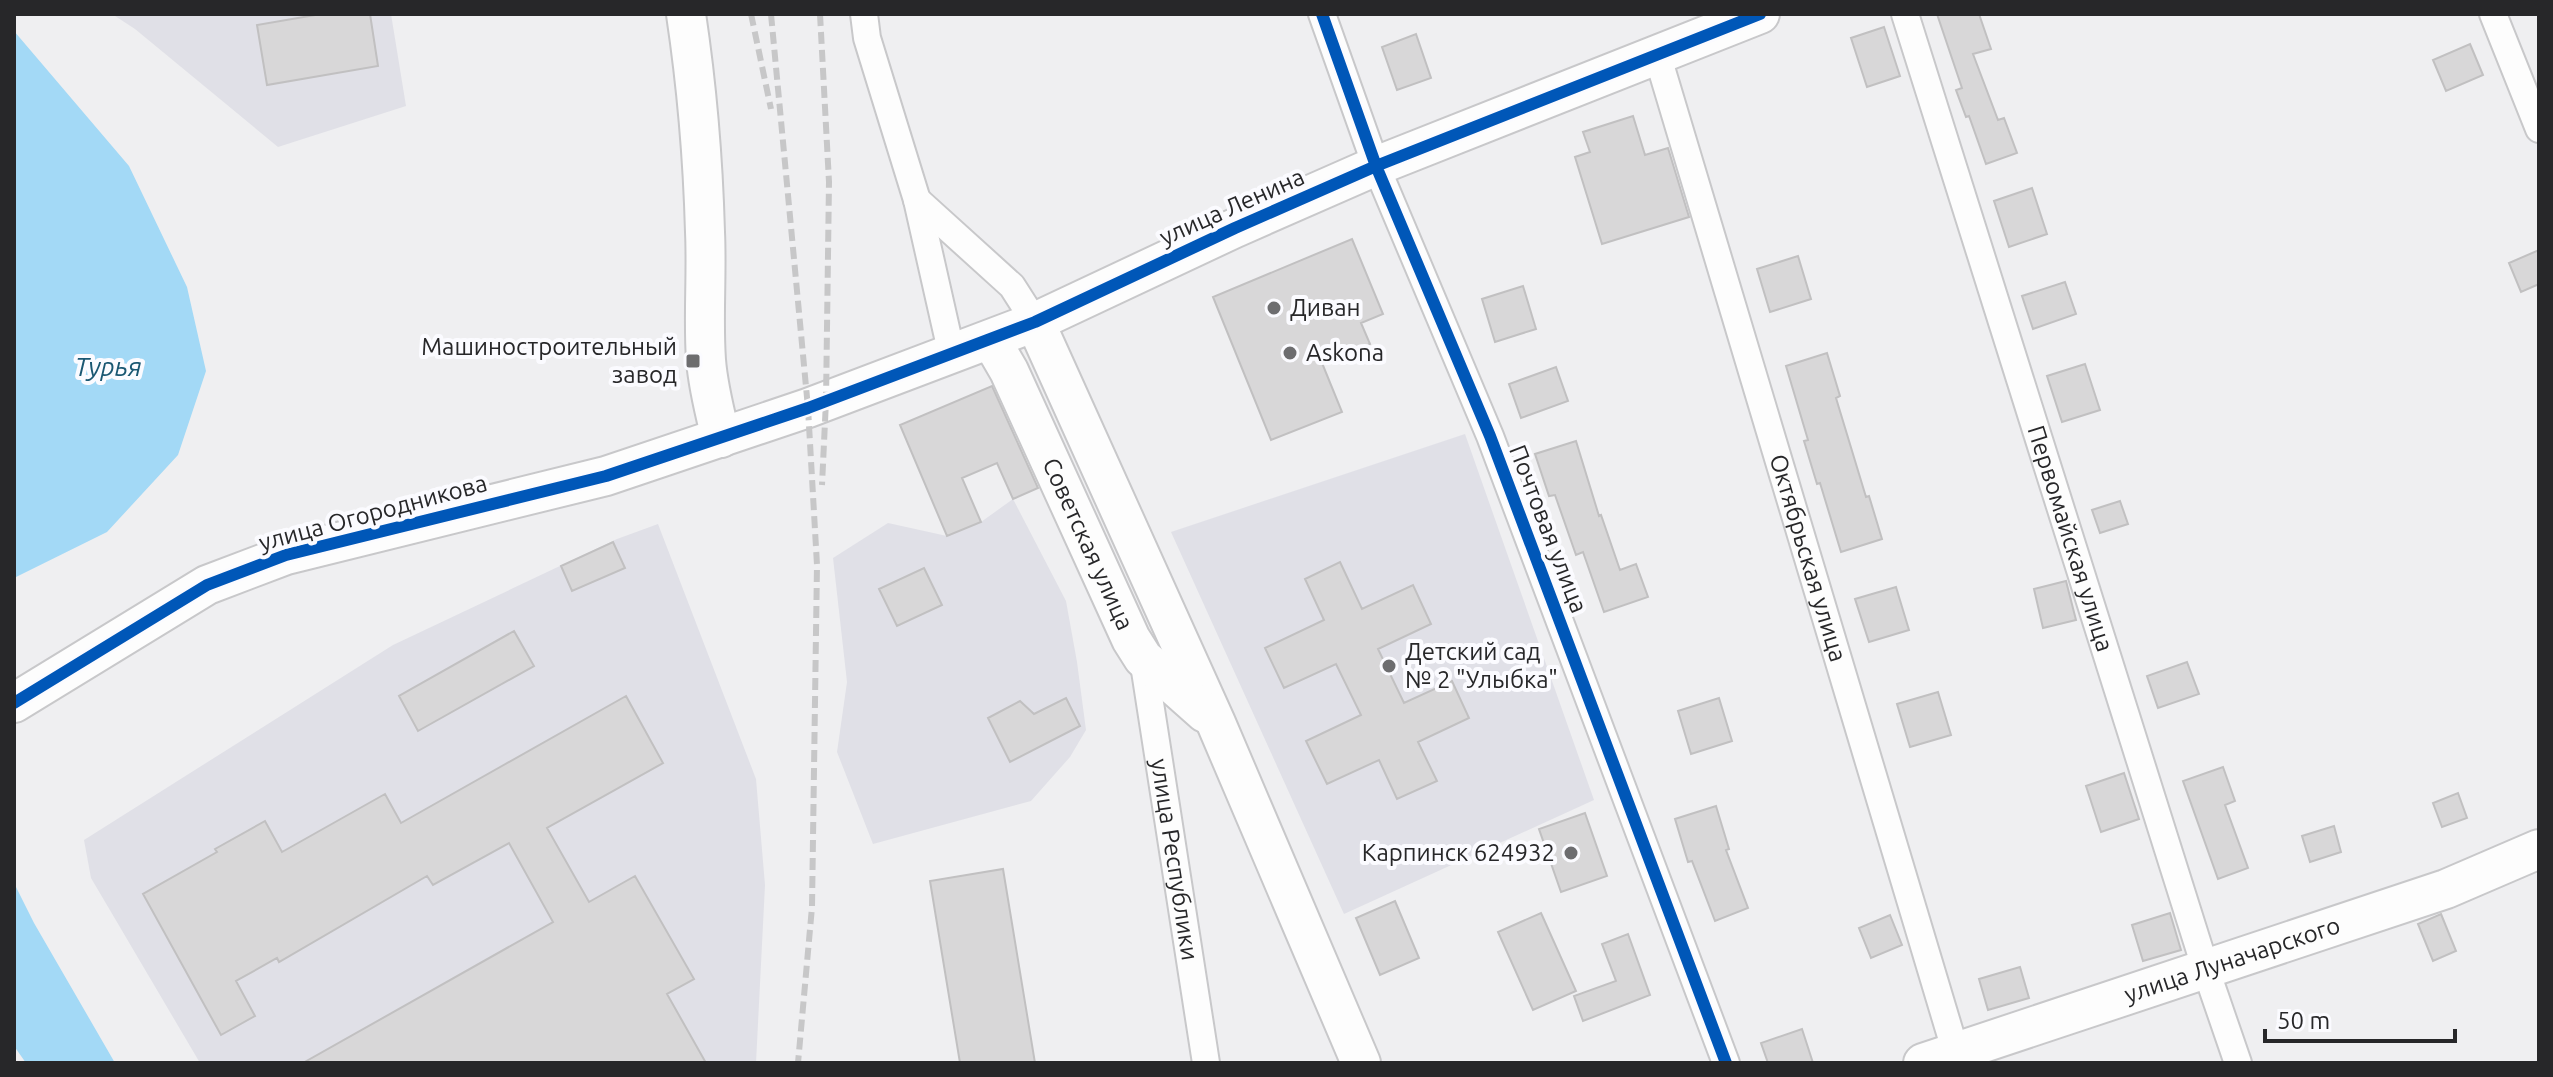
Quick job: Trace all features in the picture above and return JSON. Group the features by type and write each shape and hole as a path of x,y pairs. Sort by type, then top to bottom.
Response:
{"street":[{"path":"686,14 696,80 702,159 706,360 721,438"},
{"path":"864,14 867,38 917,200 952,355"},
{"name":"Почтовая улица","path":"1322,14 1376,166 1490,436 1726,1063"},
{"name":"улица Ленина","path":"721,438 991,340 1376,166 1760,14"},
{"name":"Первомайская улица","path":"1905,14 2238,1063"},
{"path":"2493,14 2539,129"},
{"name":"Октябрьская улица","path":"1657,54 1946,1060"},
{"path":"917,200 1012,286 1035,322"},
{"name":"Советская улица","path":"1035,322 1216,723 1361,1063"},
{"name":"Советская улица","path":"991,340 1009,371 1131,639 1143,658 1216,723"},
{"name":"улица Огородникова","path":"14,703 207,585 286,555 606,476 721,438"},
{"name":"улица Республики","path":"1143,658 1206,1063"},
{"name":"улица Луначарского","path":"1946,1060 2446,889 2539,849"}],"shaded area":[{"path":"112,14 391,14 406,106 278,147 135,29"},
{"name":"Детский сад № 2 \"Улыбка\"","path":"1465,434 1594,800 1344,914 1171,532"},
{"path":"1013,499 1066,601 1086,730 1070,757 1031,801 873,844 837,752 847,682 833,558 888,523 947,536 981,522"},
{"path":"658,524 756,779 765,885 756,1063 200,1063 91,878 84,840 393,645 617,539"}],"water":[{"name":"Турья","path":"14,31 129,166 187,287 206,371 178,455 107,532 14,578"},
{"path":"14,883 115,1063 26,1063 14,1046"}],"building":[{"path":"321,14 370,14 378,66 267,85 257,25"},
{"path":"1937,14 1979,14 1991,49 1973,54 1998,120 2004,118 2017,153 1986,164 1956,90 1962,88"},
{"path":"1884,27 1900,76 1867,87 1851,38"},
{"path":"1416,34 1431,78 1397,90 1382,47"},
{"path":"2470,44 2483,75 2446,91 2433,60"},
{"path":"1633,116 1645,155 1668,148 1689,217 1602,244 1575,157 1590,152 1583,132"},
{"path":"2032,188 2047,234 2009,247 1994,201"},
{"path":"1352,239 1383,314 1361,323 1370,344 1322,363 1342,412 1271,440 1213,297"},
{"path":"2539,250 2539,284 2521,292 2509,263"},
{"path":"1798,256 1811,299 1770,312 1757,269"},
{"path":"2065,282 2076,314 2033,329 2022,296"},
{"path":"1523,286 1536,329 1495,342 1482,299"},
{"path":"1827,353 1840,396 1836,398 1882,539 1841,552 1804,441 1808,440 1786,366"},
{"path":"2085,364 2100,410 2062,422 2047,376"},
{"path":"1556,367 1568,401 1521,418 1509,384"},
{"path":"992,386 1038,488 1013,499 997,463 962,478 981,522 947,536 900,425"},
{"path":"1576,441 1599,516 1620,570 1636,564 1648,597 1604,612 1583,552 1576,555 1555,495 1549,496 1535,454"},
{"path":"2120,501 2128,524 2100,533 2092,510"},
{"path":"613,542 625,568 572,591 561,566"},
{"path":"1340,562 1362,609 1413,585 1431,624 1378,649 1404,703 1452,681 1469,718 1418,742 1437,781 1397,799 1379,760 1327,784 1306,741 1361,715 1336,664 1284,688 1265,648 1324,620 1305,579"},
{"path":"924,568 942,605 897,626 879,589"},
{"path":"2066,581 2076,620 2043,628 2034,589"},
{"path":"1896,587 1909,630 1869,642 1855,599"},
{"path":"514,631 534,666 418,731 399,696"},
{"path":"2187,662 2199,694 2158,708 2147,676"},
{"path":"1938,692 1951,735 1910,747 1897,704"},
{"path":"626,696 663,763 547,828 589,902 635,876 694,979 667,994 706,1063 303,1063 553,922 509,843 433,885 427,876 279,962 277,958 236,981 255,1016 221,1035 143,894 265,821 282,852 385,794 401,823"},
{"path":"1066,698 1080,726 1010,762 988,718 1020,701 1034,714"},
{"path":"1719,698 1732,741 1691,754 1678,711"},
{"path":"2223,767 2235,801 2225,805 2248,868 2218,879 2183,781"},
{"path":"2124,773 2139,819 2101,832 2086,786"},
{"path":"2458,793 2467,818 2442,827 2433,803"},
{"path":"1716,806 1729,849 1726,850 1748,908 1715,921 1692,861 1688,862 1675,819"},
{"path":"1585,813 1607,876 1561,892 1539,829"},
{"path":"2334,826 2341,852 2310,862 2302,836"},
{"path":"1003,869 1035,1063 960,1063 930,881"},
{"path":"1395,901 1419,958 1380,975 1356,918"},
{"path":"1541,913 1576,991 1533,1010 1498,932"},
{"path":"2170,913 2181,950 2143,961 2132,925"},
{"path":"2441,914 2456,951 2433,961 2418,924"},
{"path":"1890,915 1902,945 1871,958 1859,928"},
{"path":"1628,934 1650,995 1583,1021 1574,996 1616,981 1602,944"},
{"path":"2020,967 2029,998 1988,1010 1979,979"},
{"path":"1802,1029 1813,1063 1768,1063 1761,1043"}],"railway":[{"path":"751,14 771,109"},
{"path":"771,14 808,408 817,565 812,907 798,1063"},
{"path":"820,14 829,182 822,485"}],"cycle path":[{"path":"1322,14 1376,166 1490,436 1726,1063"},
{"path":"14,703 207,585 286,555 606,476 808,408 1035,322 1376,166 1760,14"}],"place":[{"name":"Диван","path":"1274,308"},
{"name":"Askona","path":"1290,353"},
{"name":"Машиностроительный завод","path":"693,361"},
{"name":"Детский сад № 2 \"Улыбка\"","path":"1389,666"},
{"name":"Карпинск 624932","path":"1571,853"}]}
